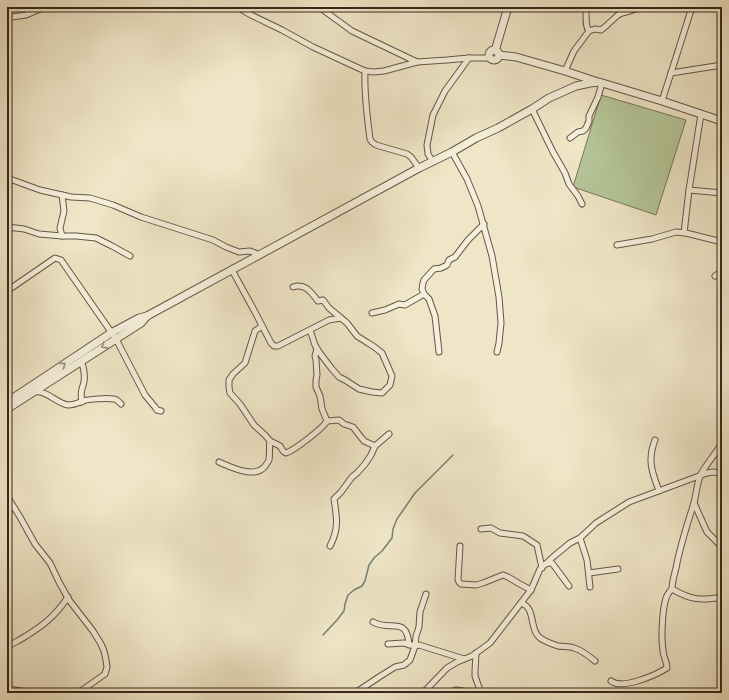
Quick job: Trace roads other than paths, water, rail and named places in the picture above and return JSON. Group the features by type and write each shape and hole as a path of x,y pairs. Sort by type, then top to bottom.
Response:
{"street":[{"path":"7,20 12,17 26,15 44,7"},
{"path":"237,7 313,48 354,66 372,72 384,71 417,62 490,58 489,56 492,51 565,71 722,121"},
{"path":"319,7 352,31 417,62"},
{"path":"497,53 508,7"},
{"path":"586,7 587,15 585,25 589,31"},
{"path":"565,71 574,51 589,31 595,29 601,30 618,15 642,7"},
{"path":"662,101 692,7"},
{"path":"433,162 428,154 426,145 433,115 446,91 469,58"},
{"path":"671,73 722,65"},
{"path":"365,70 365,102 370,139 376,145 406,154 419,168"},
{"path":"7,402 114,336 139,318 147,316 419,168 532,110 549,98 576,86 590,83 600,83"},
{"path":"570,138 586,128 598,97 600,83"},
{"path":"532,110 565,173 569,184 582,204"},
{"path":"684,233 701,114"},
{"path":"452,152 467,179 478,206 492,256 500,310 500,334 497,352"},
{"path":"7,178 40,190 78,198 87,197 113,205 148,220 213,240 239,252 250,251 260,255"},
{"path":"689,190 722,193"},
{"path":"62,195 64,211 60,228 62,236"},
{"path":"439,352 433,310 429,300 424,294 422,285 424,280 434,269 447,265 484,224"},
{"path":"7,227 24,229 39,234 96,238 130,256"},
{"path":"616,245 652,239 676,232 722,242 722,230"},
{"path":"7,291 51,260 55,258 61,260 114,336 145,395 157,410 161,411"},
{"path":"232,270 274,346 278,346 329,320 341,318"},
{"path":"715,276 722,271"},
{"path":"293,287 303,286 311,292 318,301 323,300 329,308 347,323 357,336 382,353 392,376 390,385 382,393 372,392 359,389 336,374 317,349 310,330"},
{"path":"372,313 385,310 399,304 405,305 424,294"},
{"path":"262,326 255,332 245,362 232,374 229,380 230,393 240,404 254,425 270,441 280,446 286,453 324,425 327,421 339,420 344,424 353,427 364,441 375,446"},
{"path":"317,349 315,356 317,375 315,384 327,421"},
{"path":"7,409 82,360 88,352"},
{"path":"82,360 81,362 84,375 84,382 81,390 82,402"},
{"path":"32,393 45,393 68,405 79,404 92,400 115,399 121,404"},
{"path":"330,546 335,537 337,519 334,500 352,476 357,473 372,455 375,446 389,434"},
{"path":"656,440 652,450 651,468 659,491"},
{"path":"219,462 245,472 257,471 264,468 269,460 270,441"},
{"path":"611,681 620,684 639,681 666,668 667,664 664,657 662,644 666,599 668,593 672,589 672,581 679,552 701,475 722,443"},
{"path":"423,693 452,664 472,656 490,643 531,590 540,569 570,543 580,538 596,523 629,502 701,475 713,472 722,473"},
{"path":"7,496 35,544 50,563 75,609 103,648 107,667 105,674 78,693"},
{"path":"694,503 707,532 722,547"},
{"path":"481,529 491,528 500,533 523,536 537,545 540,569"},
{"path":"580,538 589,573 590,587"},
{"path":"460,546 458,580 461,584 483,583 503,575 531,590"},
{"path":"540,569 548,563 552,564 569,586"},
{"path":"589,573 618,569"},
{"path":"672,589 682,595 693,598 707,599 722,597"},
{"path":"355,693 396,667 407,663 412,656 415,646 421,607 426,594"},
{"path":"7,647 47,622 57,613 68,597"},
{"path":"521,603 526,605 530,612 534,629 540,639 558,646 573,647 595,661"},
{"path":"373,622 382,625 396,626 405,630 408,634 409,645"},
{"path":"388,644 401,643 415,646 419,645 464,659"},
{"path":"450,693 456,690 481,693 474,671 476,653"},
{"path":"7,688 28,693"}],"waterway":[{"path":"323,635 344,611 348,595 362,586 365,581 369,565 392,538 393,529 397,519 415,493 453,455"}]}
